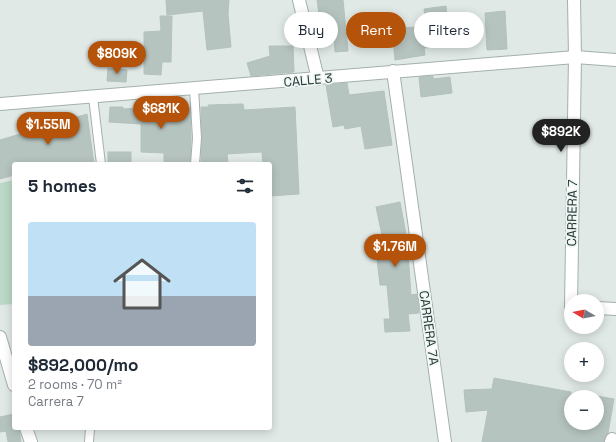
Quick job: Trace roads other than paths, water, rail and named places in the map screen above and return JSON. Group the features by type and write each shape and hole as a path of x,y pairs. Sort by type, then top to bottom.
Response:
{"street":[{"path":"299,0 318,79"},
{"name":"CARRERA 7","path":"570,294 575,57 574,0"},
{"name":"CALLE 3","path":"0,104 575,57 616,60"},
{"name":"CARRERA 7A","path":"393,71 446,442"},
{"path":"604,309 616,310"},
{"path":"0,337 12,378"}],"lane":[{"path":"194,89 198,138 195,162"},
{"path":"93,97 101,162"},
{"path":"89,442 90,430"}]}
